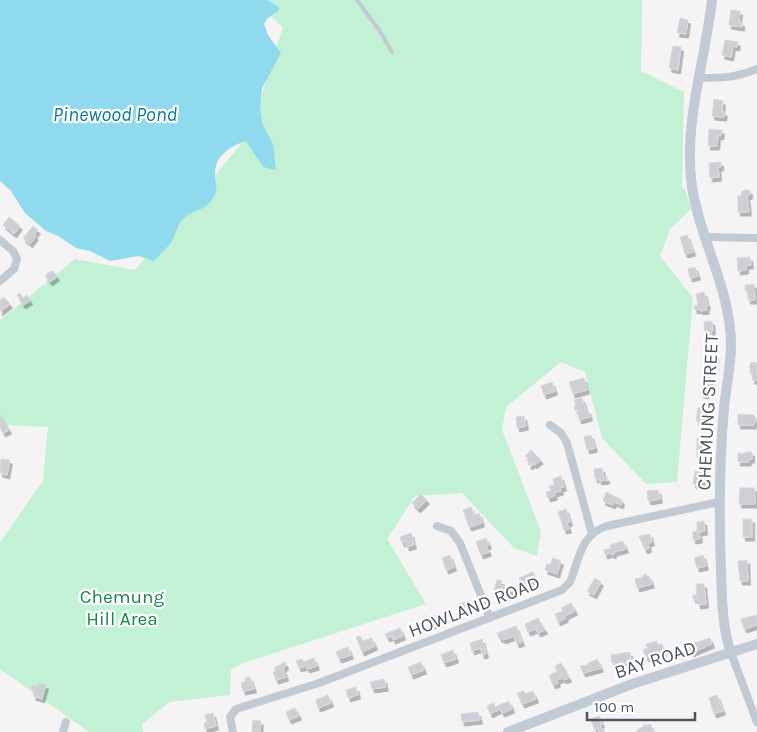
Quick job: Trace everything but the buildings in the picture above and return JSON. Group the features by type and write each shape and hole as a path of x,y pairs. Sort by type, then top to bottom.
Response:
{"street":[{"name":"CHEMUNG STREET","path":"712,0 690,134 690,163 694,196 727,310 730,336 730,356 722,432 719,502 724,623 731,653"},
{"path":"698,78 725,79 741,76 757,69"},
{"path":"706,238 757,238"},
{"path":"0,240 13,251 17,259 15,266 0,281"},
{"path":"550,425 561,433 567,443 592,534 607,526 719,502"},
{"path":"437,526 450,531 460,543 490,618"},
{"name":"HOWLAND ROAD","path":"233,732 230,717 236,709 319,683 557,592 566,586 572,577 581,550 592,534"},
{"name":"BAY ROAD","path":"508,732 632,684 757,644"},
{"path":"731,653 757,722"},
{"path":"63,732 66,722"}],"lane":[{"path":"357,0 392,52"}],"green space":[{"name":"Chemung Hill Area","path":"254,0 642,0 641,71 684,92 682,188 685,189 691,209 670,229 660,256 693,298 677,482 646,484 602,438 585,372 561,362 506,407 502,430 541,531 537,556 514,548 462,493 415,496 387,539 426,604 243,663 231,670 230,695 170,702 142,724 143,732 89,732 0,669 0,542 43,481 48,427 0,425 0,320 75,259 135,270 249,135 283,27"}],"water":[{"name":"Pinewood Pond","path":"0,0 267,0 279,7 279,10 267,19 264,24 268,35 281,53 262,88 260,108 262,123 273,144 276,170 263,167 246,141 225,152 216,166 216,193 214,197 206,206 182,220 170,244 154,261 139,256 110,261 90,251 76,248 58,236 46,231 25,213 11,191 0,181"}]}
